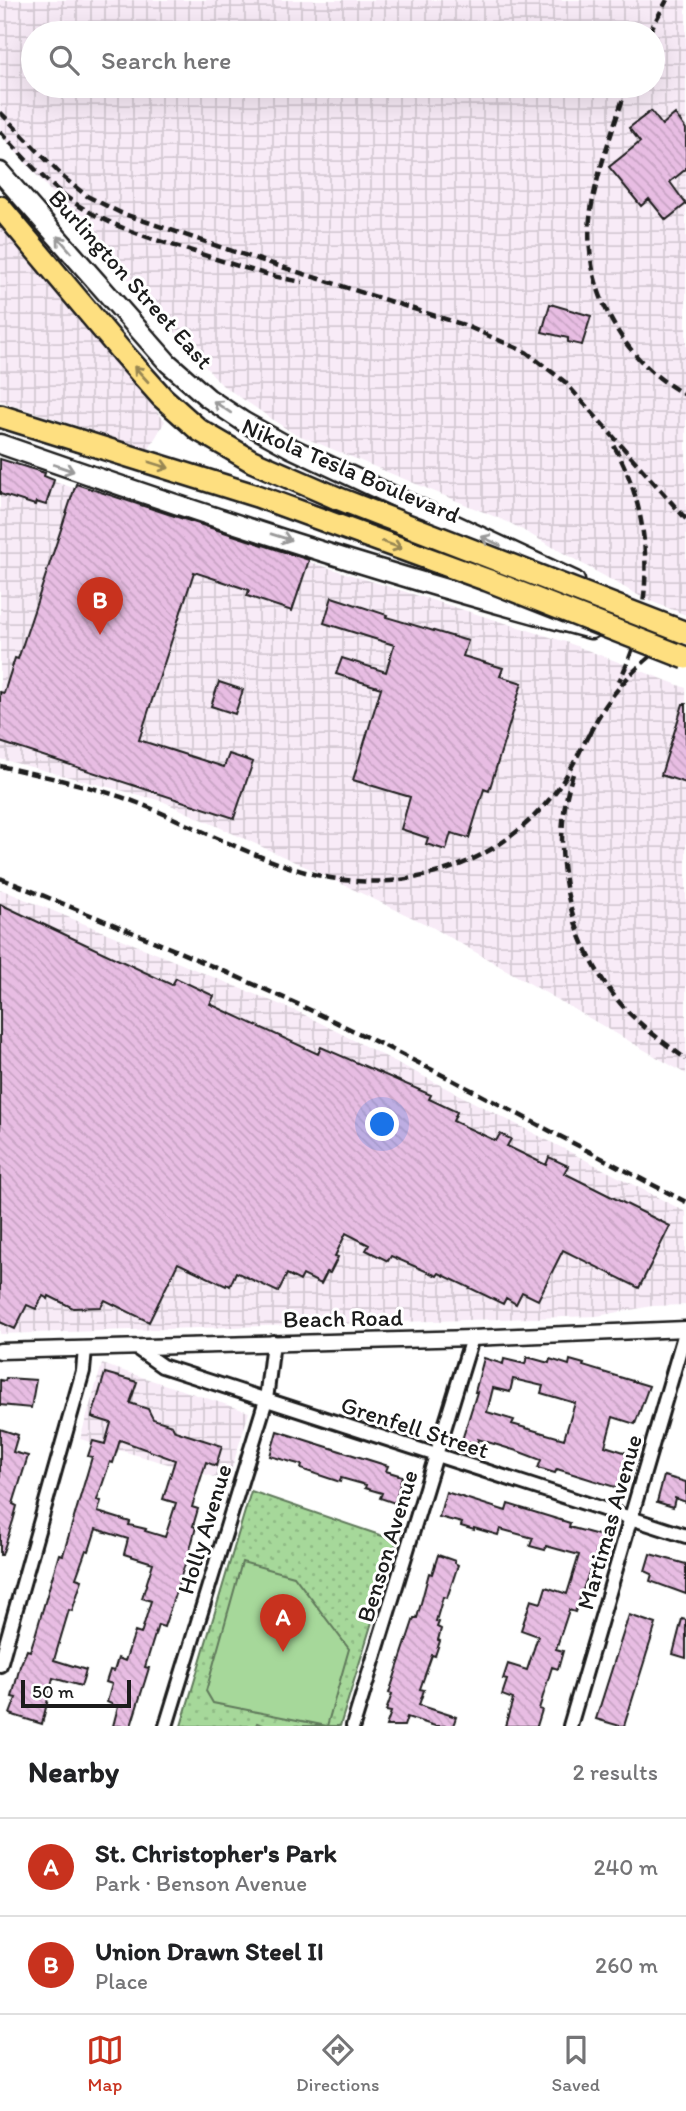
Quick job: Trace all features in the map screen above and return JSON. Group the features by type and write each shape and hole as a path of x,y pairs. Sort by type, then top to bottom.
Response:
{"highway":[{"name":"Nikola Tesla Boulevard","path":"0,207 121,351 162,397 198,430 252,461 337,498 686,632"},
{"name":"Nikola Tesla Boulevard","path":"0,416 208,480 328,522 487,580 686,659"}],"main road":[{"name":"Burlington Street East","path":"0,172 168,363 208,398 244,422 354,479 686,632"},
{"path":"0,444 168,503 509,607 638,641 686,659"}],"street":[{"name":"Beach Road","path":"0,1351 472,1338 686,1329"},
{"name":"Martimas Avenue","path":"570,1726 686,1329"},
{"name":"Benson Avenue","path":"354,1726 472,1338"},
{"name":"Holly Avenue","path":"166,1726 266,1400 273,1342"},
{"name":"Grenfell Street","path":"135,1347 162,1366 686,1536"},
{"path":"0,1665 83,1371 85,1349"}],"shaded area":[{"path":"0,0 686,0 686,615 645,599 510,523 291,432 222,385 0,134"},
{"path":"0,226 165,421 149,449 0,401"},
{"path":"0,465 566,642 686,688 686,1074 432,927 319,873 162,801 0,759"},
{"path":"0,889 303,1014 686,1212 686,1305 652,1306 597,1316 0,1334"},
{"path":"102,1364 249,1412 228,1481 80,1439"}],"green space":[{"path":"251,1491 397,1541 340,1726 266,1726 257,1723 256,1726 181,1726"},
{"path":"242,1562 294,1576 349,1649 327,1726 213,1703 206,1691"}],"building":[{"path":"651,111 662,125 675,114 686,129 686,169 670,182 686,204 666,220 649,199 641,206 609,167 640,142 629,128"},
{"path":"550,304 591,316 582,345 568,342 568,338 542,332"},
{"path":"0,459 45,473 44,476 54,480 46,505 36,502 35,505 0,494"},
{"path":"76,484 309,560 292,611 247,596 249,590 194,572 139,740 224,767 229,754 253,762 234,818 0,742 0,692 4,693 15,658 18,659"},
{"path":"332,597 387,615 386,617 468,641 463,656 503,668 500,676 522,683 489,791 484,789 469,838 451,833 446,850 426,844 428,838 401,829 410,797 353,780 381,688 336,674 342,658 386,672 394,645 324,623"},
{"path":"219,682 243,690 235,714 211,706"},
{"path":"683,704 686,704 686,783 661,775"},
{"path":"0,904 172,985 176,978 214,996 210,1004 318,1054 321,1047 431,1095 429,1099 457,1112 453,1121 496,1141 500,1134 511,1139 507,1146 546,1165 549,1157 568,1166 564,1173 670,1226 639,1288 563,1250 538,1300 522,1292 516,1304 506,1298 503,1304 439,1273 437,1276 391,1256 388,1261 366,1250 369,1245 346,1233 335,1256 338,1257 321,1284 303,1275 300,1281 287,1274 278,1292 236,1272 230,1286 226,1286 178,1263 149,1322 105,1300 101,1307 73,1308 49,1296 48,1299 43,1296 36,1309 27,1305 15,1329 0,1322"},
{"path":"527,1357 549,1363 550,1359 569,1365 570,1360 649,1386 635,1424 613,1417 605,1446 627,1453 618,1488 557,1469 555,1473 538,1468 541,1460 478,1439 477,1444 462,1440 484,1358 503,1364 504,1359 525,1364","holes":["513,1379 543,1386 541,1393 575,1403 564,1439 512,1424 514,1420 487,1412 493,1388 510,1392"]},
{"path":"105,1373 137,1382 130,1403 148,1409 153,1419 172,1425 175,1431 222,1446 216,1466 206,1462 192,1507 198,1509 191,1546 164,1627 158,1625 145,1667 149,1668 131,1726 113,1726 118,1707 107,1702 112,1684 106,1682 110,1670 114,1671 118,1658 125,1661 135,1632 141,1634 151,1601 142,1598 153,1563 124,1554 128,1539 96,1529 76,1578 82,1580 72,1611 69,1610 54,1660 86,1670 81,1686 53,1678 42,1724 10,1714 16,1698 12,1697 20,1666 27,1650 30,1651 59,1554 63,1555 92,1457 88,1456 93,1441 105,1444 111,1423 92,1417","holes":["120,1440 175,1460 163,1499 176,1503 165,1537 98,1512 101,1501 97,1500"]},
{"path":"6,1378 36,1380 31,1408 0,1405 0,1380 5,1381"},
{"path":"0,1429 18,1435 13,1452 28,1456 13,1504 17,1506 2,1555 0,1555"},
{"path":"277,1431 388,1466 386,1471 402,1476 395,1503 380,1498 382,1493 365,1488 366,1485 341,1478 340,1482 301,1469 302,1465 270,1456"},
{"path":"664,1476 686,1482 686,1502 675,1498 673,1507 657,1502"},
{"path":"446,1492 506,1511 508,1504 570,1523 569,1527 602,1536 575,1612 569,1610 556,1649 563,1651 558,1669 552,1667 539,1709 542,1710 537,1726 505,1726 513,1699 502,1695 507,1680 503,1679 508,1664 527,1670 538,1636 521,1630 531,1600 541,1603 546,1587 567,1594 579,1555 546,1546 545,1550 530,1546 533,1538 500,1529 498,1535 474,1530 461,1526 462,1523 439,1517"},
{"path":"650,1554 686,1564 686,1594 650,1581 652,1574 645,1571"},
{"path":"438,1555 455,1561 458,1565 447,1598 443,1597 436,1621 439,1622 437,1627 441,1629 440,1641 420,1689 424,1690 419,1705 456,1717 453,1726 435,1726 407,1717 404,1726 386,1726 391,1712 386,1711 392,1694 389,1693 414,1618 417,1618 429,1573 432,1574"},
{"path":"629,1615 656,1624 624,1726 620,1726 596,1719"},
{"path":"682,1619 686,1620 686,1658 673,1654"}],"railway":[{"path":"656,21 667,0"},
{"path":"623,98 591,210 589,238 592,265 599,292 624,341 642,362 686,395"},
{"path":"0,112 64,178 87,196 121,213 464,325 526,352 565,382 686,519"},
{"path":"0,131 48,182 95,215 166,243 249,269 303,282"},
{"path":"614,446 637,502 645,563 639,624 619,681"},
{"path":"589,735 606,704 629,676 656,652 686,633"},
{"path":"0,766 121,797 244,850 309,873 342,880 375,882 408,879 439,872 498,845 525,825 555,793 592,728"},
{"path":"573,774 565,803 563,864 576,924 587,953 602,979 627,1011 686,1059"},
{"path":"0,878 308,1009 451,1079 686,1202"}],"place":[{"name":"Union Drawn Steel II","path":"100,635"},
{"name":"St. Christopher's Park","path":"283,1652"}]}
